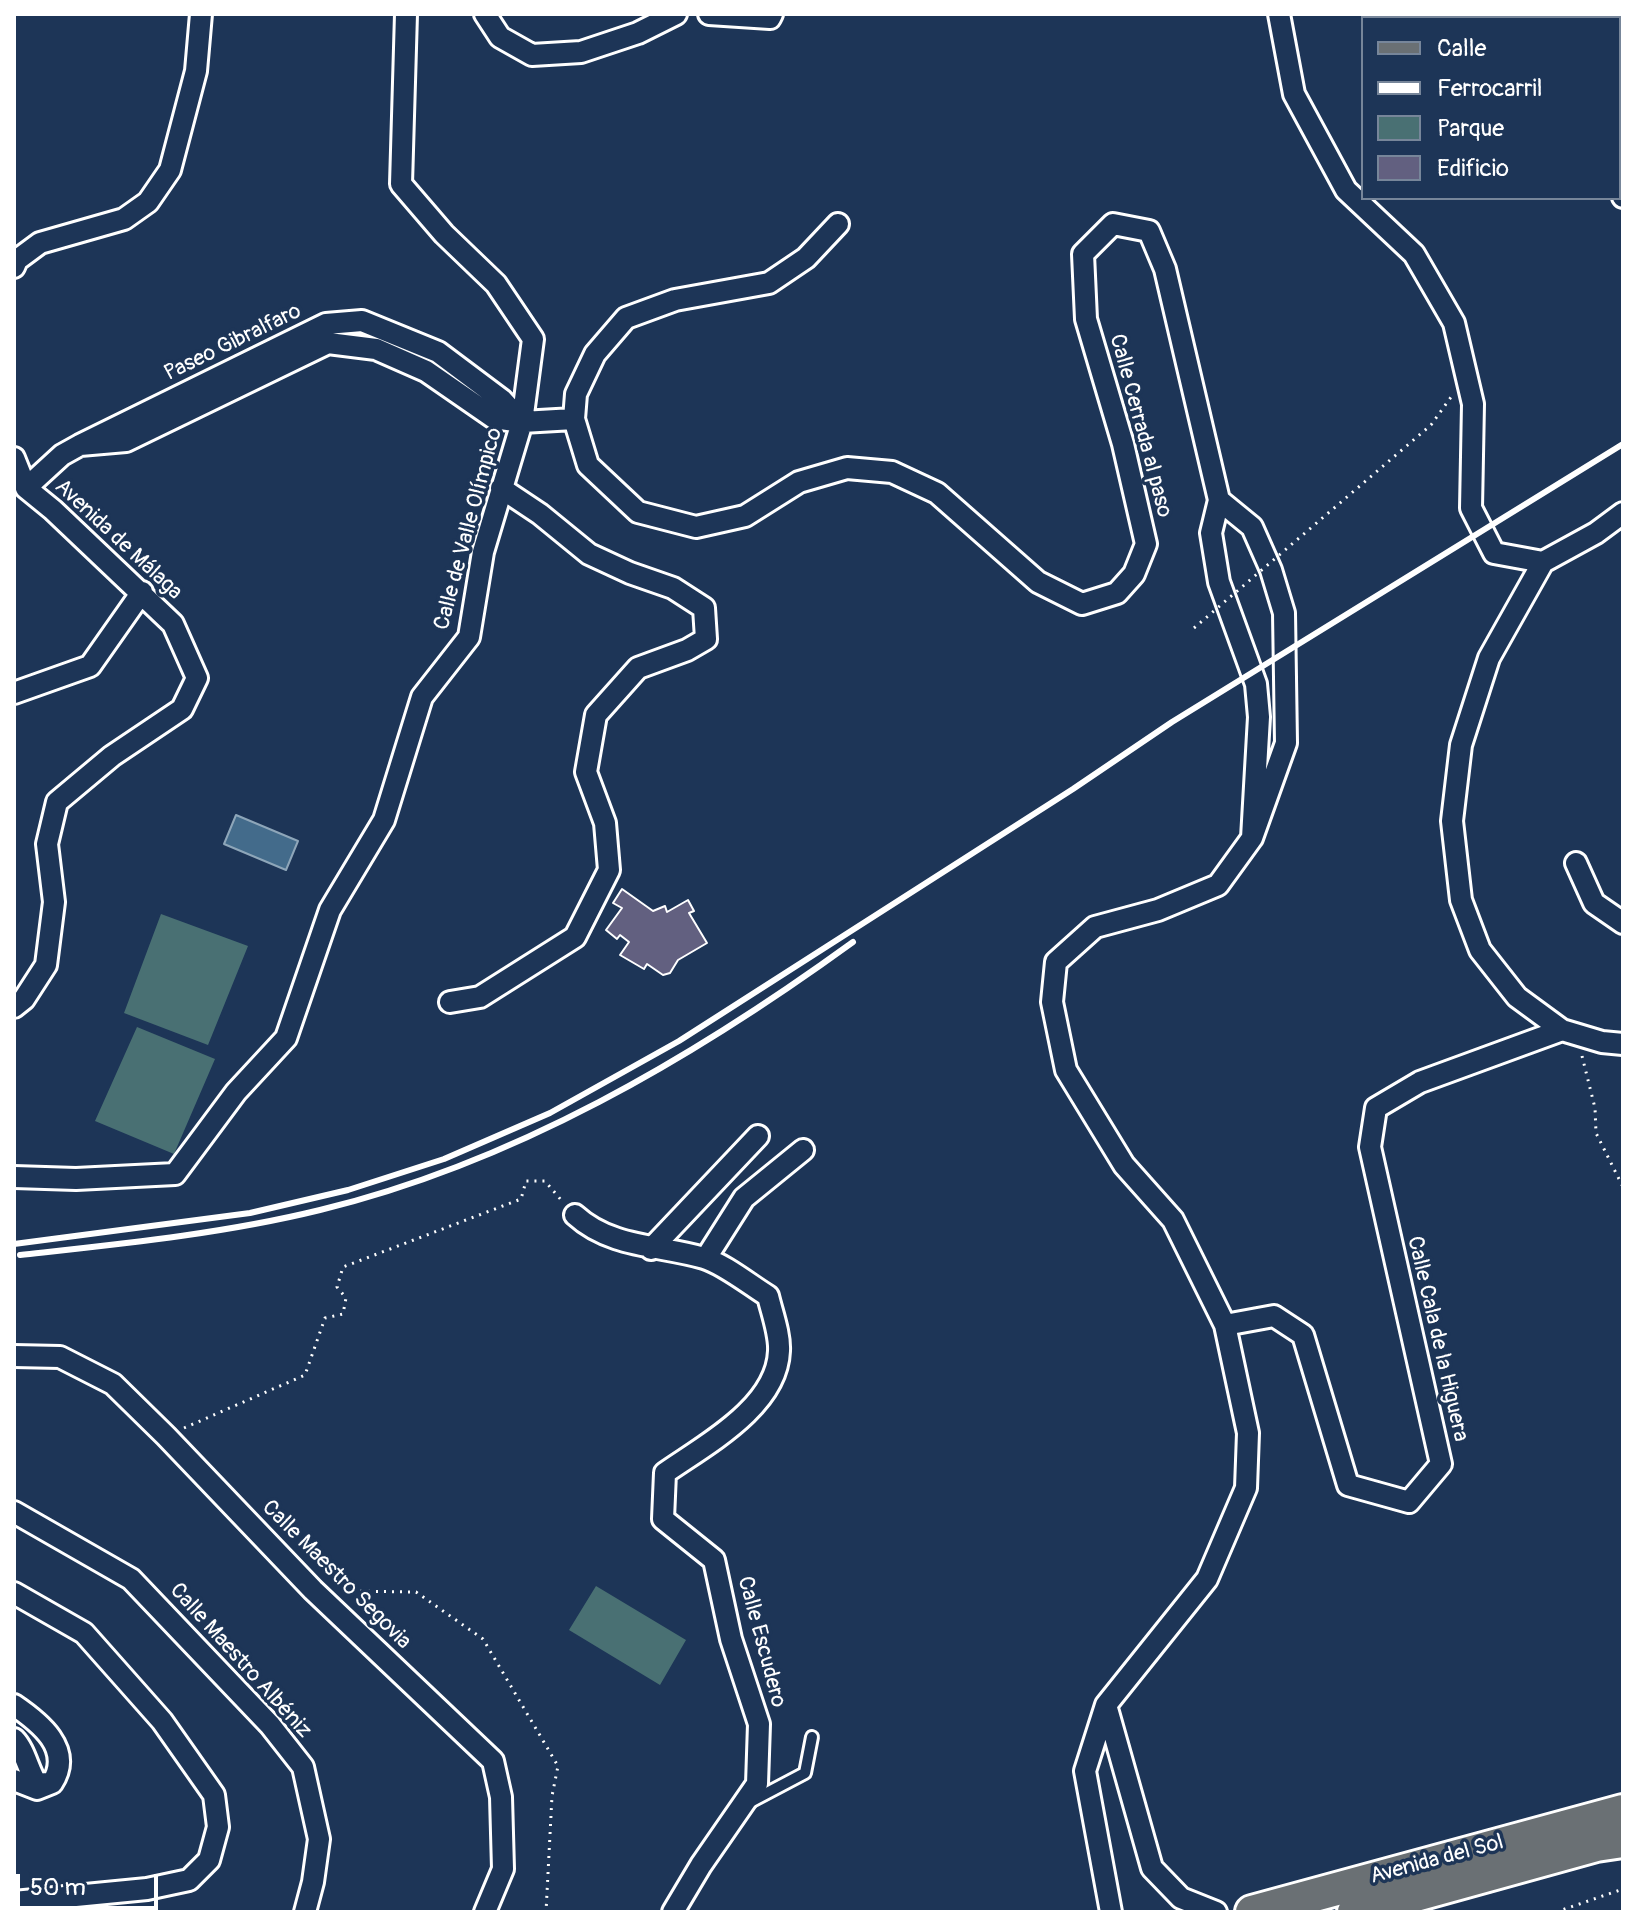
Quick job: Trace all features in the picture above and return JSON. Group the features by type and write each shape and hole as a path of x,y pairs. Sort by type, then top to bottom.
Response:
{"main road":[{"name":"Avenida del Sol","path":"1252,1912 1623,1811"},
{"name":"Avenida del Sol","path":"1354,1912 1614,1844"}],"street":[{"path":"14,267 17,260 40,243 124,219 148,202 170,170 196,71 201,14"},
{"name":"Calle de Valle Olímpico","path":"14,1177 76,1179 175,1174 236,1092 286,1038 330,910 384,820 422,697 469,637 483,552 522,422 533,339 496,284 444,234 401,184 406,14"},
{"path":"485,14 500,37 532,55 581,52 638,33 676,14"},
{"path":"709,14 770,18 772,14"},
{"path":"1279,14 1294,94 1346,190 1414,254 1454,323 1473,404 1471,508 1494,553 1543,562"},
{"path":"1623,184 1623,197"},
{"path":"574,419 576,394 595,354 626,318 675,300 769,283 806,258 838,224"},
{"name":"Calle Cerrada al paso","path":"574,419 588,465 638,512 696,527 745,516 799,482 847,468 892,472 937,493 1038,582 1082,604 1117,593 1134,574 1146,544 1123,444 1086,319 1083,254 1113,224 1149,231 1165,269 1219,500 1211,533 1219,582 1256,684 1259,717 1252,838"},
{"name":"Paseo Gibralfaro","path":"26,488 62,455 80,445 126,441 328,343 376,349 426,371 494,418 522,422 574,419"},
{"name":"Avenida de Málaga","path":"14,458 26,488 142,592 173,624 197,678 182,709 112,756 57,802 47,844 54,902 46,965 24,999 14,1007"},
{"path":"450,1002 480,997 575,937 609,870 605,823 586,772 596,715 638,668 687,650 706,639 704,608 673,588 589,554 540,514 501,488"},
{"path":"1111,1912 1085,1771 1106,1705 1207,1579 1246,1488 1248,1433 1225,1325 1173,1220 1124,1165 1066,1070 1052,1002 1056,962 1095,927 1158,910 1218,885 1252,838 1286,743 1284,613 1271,570 1252,527 1219,500"},
{"path":"1623,513 1596,533 1543,562 1489,658 1461,745 1452,821 1461,900 1480,950 1517,997 1562,1030 1623,1044"},
{"path":"14,693 90,666 142,592"},
{"path":"1576,863 1594,903 1623,923"},
{"name":"Calle Cala de la Higuera","path":"1225,1325 1274,1316 1303,1335 1348,1485 1409,1502 1441,1464 1370,1147 1376,1108 1420,1082 1562,1030"},
{"path":"651,1249 758,1136"},
{"path":"706,1258 744,1198 803,1150"},
{"name":"Calle Escudero","path":"575,1215 591,1230 651,1249 706,1258 768,1296 779,1351 772,1383 736,1424 665,1473 663,1519 714,1560 731,1639 759,1724 757,1784 741,1806"},
{"name":"Calle Maestro Segovia","path":"14,1356 60,1357 113,1384 313,1590 493,1761 501,1797 503,1869 485,1912"},
{"name":"Calle Maestro Albéniz","path":"14,1512 131,1579 270,1725 303,1767 319,1839 305,1912"},
{"path":"14,1593 84,1633 162,1721 214,1795 218,1827 209,1860 189,1880 147,1889 14,1902"},
{"path":"14,1705 41,1723 55,1745 60,1763 52,1783 37,1789 14,1780"},
{"path":"1106,1705 1152,1868 1181,1898 1216,1912"},
{"path":"14,1739 37,1784 52,1783"},
{"path":"673,1912 741,1806"}],"lane":[{"path":"741,1806 805,1773 812,1737"}],"path":[{"path":"1194,628 1431,425 1451,397"},
{"path":"1587,1037 1582,1057 1595,1108 1596,1133 1623,1187"},
{"path":"166,1436 305,1375 325,1318 343,1314 346,1298 337,1287 343,1267 521,1199 526,1181 545,1181 575,1215"},
{"path":"313,1590 416,1592 483,1639 558,1766 552,1796 546,1912"},
{"path":"1556,1912 1623,1889"}],"green space":[{"path":"161,914 248,946 208,1045 124,1013"},
{"path":"137,1027 215,1059 174,1154 95,1121"},
{"path":"596,1586 686,1640 660,1685 569,1630"}],"water":[{"path":"236,815 298,841 286,870 224,844"}],"building":[{"path":"622,889 653,911 665,906 667,912 688,900 694,911 689,913 707,943 678,960 670,973 663,975 647,964 644,969 620,955 629,942 620,935 617,939 606,930 622,908 613,903"}],"railway":[{"path":"14,1244 250,1213 348,1190 444,1159 550,1113 679,1041 1073,789 1172,722 1623,444"},
{"path":"20,1255 246,1226 392,1190 463,1165 599,1102 665,1065 730,1026 853,942"}]}
